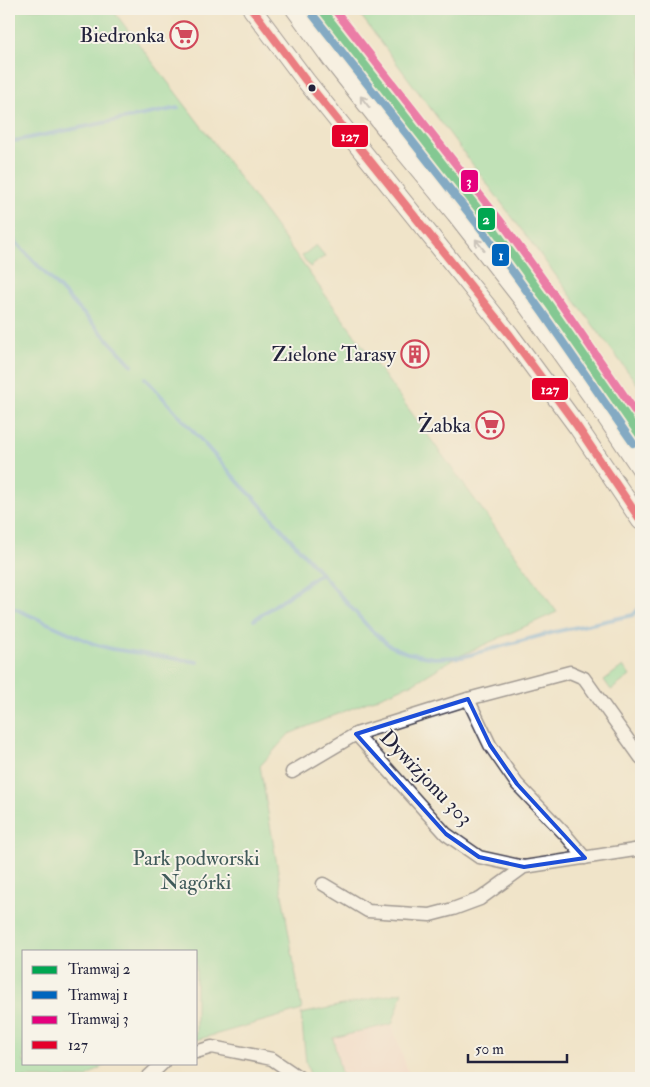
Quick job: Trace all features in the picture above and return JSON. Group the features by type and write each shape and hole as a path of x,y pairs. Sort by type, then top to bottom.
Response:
{"main road":[{"path":"252,9 312,88 510,336 577,426 641,522"},
{"path":"295,9 332,60 527,305 641,469"}],"street":[{"name":"Dywizjonu 303","path":"292,772 356,734 468,699 570,672 584,678 641,758"},
{"path":"468,699 490,745 518,784 585,858"},
{"name":"Dywizjonu 303","path":"356,734 446,834 480,857 524,867 641,849"},
{"name":"Dywizjonu 303","path":"322,884 368,911 430,916 480,899 524,867"},
{"path":"198,1052 212,1048 272,1059 300,1078"},
{"path":"146,1078 162,1064"}],"highlighted area":[{"path":"468,699 490,745 517,784 585,858 524,867 479,857 446,834 356,734"}],"shaded area":[{"path":"317,9 335,9 430,130 418,137"},
{"path":"436,138 529,257 641,418 641,442 509,254 427,149"},
{"path":"392,1024 410,1078 329,1078 318,1032"}],"green space":[{"name":"Park podworski Nagórki","path":"9,9 112,9 215,144 557,612 455,658 414,683 289,734 260,766 302,1010 198,1039 198,950 22,950 22,1064 109,1064 102,1066 86,1078 9,1078"},
{"path":"307,9 317,9 341,41 338,43 316,23"},
{"path":"356,9 641,9 641,389"},
{"path":"408,124 418,137 408,137 399,131"},
{"path":"427,149 509,254 641,442 641,453 523,284 426,163"},
{"path":"316,245 325,256 310,267 302,256"},
{"path":"623,666 630,676 611,690 604,680"},
{"path":"403,992 392,1024 333,1038 342,1078 311,1078 306,1062 301,1014"}],"waterway":[{"path":"9,142 178,108"},
{"path":"9,235 132,365"},
{"path":"145,378 371,630 389,645 407,653 434,658 462,657 554,632 633,615 641,606"},
{"path":"254,620 321,573"},
{"path":"9,606 94,644 112,649 198,662"}],"tram line":[{"name":"2","path":"321,9 494,229 641,437"},
{"name":"3","path":"334,9 502,223 641,420"},
{"name":"1","path":"313,15 486,235 633,443"}],"transit line":[{"name":"127","path":"252,9 306,81 510,335 577,426 641,521"}],"place":[{"name":"Biedronka","path":"184,35"},
{"name":"Zielone Tarasy","path":"415,354"},
{"name":"Żabka","path":"490,425"}]}
